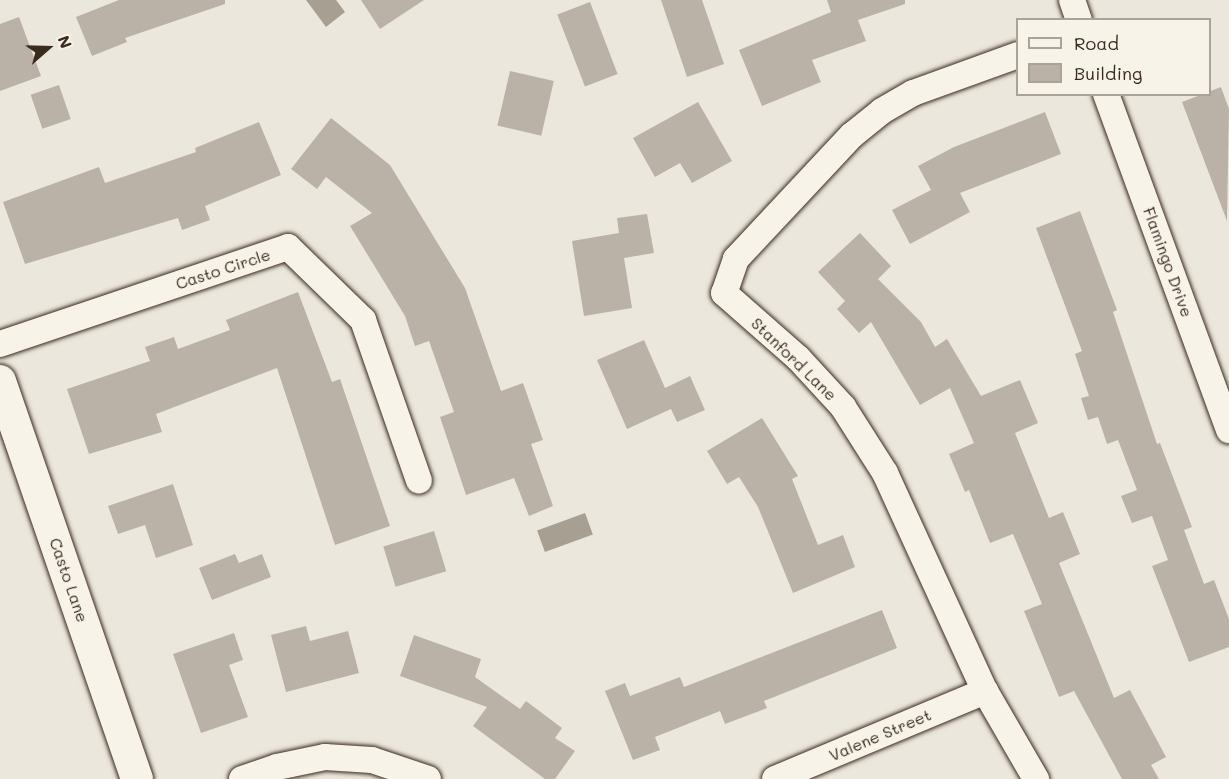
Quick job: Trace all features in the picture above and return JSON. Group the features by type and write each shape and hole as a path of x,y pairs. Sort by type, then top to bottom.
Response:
{"street":[{"path":"1072,0 1078,18"},
{"name":"Stanford Lane","path":"1016,55 913,93 882,111 852,135 736,259 724,293 798,358 843,408 885,473 917,536 986,691 1036,779"},
{"name":"Flamingo Drive","path":"1107,96 1229,430"},
{"name":"Casto Circle","path":"0,344 288,248 363,320 419,481"},
{"name":"Casto Lane","path":"0,381 137,779"},
{"name":"Valene Street","path":"775,779 986,691"},
{"path":"242,779 301,761 340,757 380,762 428,779"}],"shaded area":[{"path":"306,0 336,0 345,12 326,27"},
{"path":"585,513 593,535 545,552 537,530"}],"building":[{"path":"119,0 225,0 225,4 125,38 127,42 92,56 76,17"},
{"path":"361,0 424,0 380,29"},
{"path":"661,0 702,0 724,64 687,77"},
{"path":"827,0 905,0 905,4 858,20 866,41 812,60 821,82 762,106 739,50 831,12"},
{"path":"590,2 618,74 585,86 557,15"},
{"path":"19,17 41,76 0,91 0,24"},
{"path":"510,71 554,81 541,136 497,126"},
{"path":"59,85 71,119 42,129 31,95"},
{"path":"1221,87 1229,109 1227,221 1182,102 1198,96 1211,96 1211,91"},
{"path":"698,102 732,161 692,183 680,163 655,177 633,138"},
{"path":"1045,112 1061,154 960,193 970,212 910,244 892,210 931,190 918,166 954,147"},
{"path":"331,118 390,165 465,288 501,391 523,383 543,440 531,444 553,506 529,516 514,478 466,495 440,417 454,412 429,341 415,346 405,316 350,226 372,213 326,177 317,189 291,169"},
{"path":"259,122 281,175 205,206 210,220 182,230 178,218 25,264 3,202 99,167 105,183 196,152 195,148"},
{"path":"1080,211 1117,310 1113,312 1157,444 1160,443 1192,527 1184,530 1204,584 1214,580 1229,619 1229,647 1189,662 1152,566 1168,560 1152,516 1132,523 1121,496 1137,490 1118,440 1107,444 1098,417 1088,420 1081,398 1089,396 1075,354 1082,351 1036,228"},
{"path":"647,214 654,253 624,258 632,308 584,316 572,241 619,233 617,218"},
{"path":"860,233 891,266 878,279 921,322 935,347 947,339 981,396 1020,380 1038,423 1015,433 1049,518 1063,512 1080,554 1059,563 1114,698 1130,690 1166,757 1151,765 1159,779 1122,779 1074,691 1059,697 1024,611 1042,604 1013,534 990,543 969,490 965,492 949,454 974,443 950,388 920,405 871,322 859,333 837,309 845,301 818,272"},
{"path":"298,292 332,382 340,379 390,526 335,545 277,368 156,414 162,432 89,454 67,389 150,361 145,347 174,337 178,349 230,330 226,320"},
{"path":"644,340 665,388 690,376 705,410 677,422 671,409 627,429 597,360"},
{"path":"762,418 798,476 792,479 818,545 843,535 855,567 793,593 758,507 739,477 727,484 707,451"},
{"path":"173,484 193,545 156,558 145,525 118,534 108,506"},
{"path":"434,531 446,571 396,587 383,546"},
{"path":"235,554 239,563 262,554 271,577 212,600 199,568"},
{"path":"882,610 897,648 764,701 767,708 725,724 720,711 655,737 660,750 633,760 605,691 625,683 630,696 680,677 684,687"},
{"path":"306,626 310,641 348,631 359,673 286,692 271,635"},
{"path":"234,633 243,660 229,665 248,717 201,733 173,654"},
{"path":"414,635 481,659 475,677 520,709 526,701 562,728 555,738 575,751 555,779 545,779 473,726 487,707 400,676"}]}
